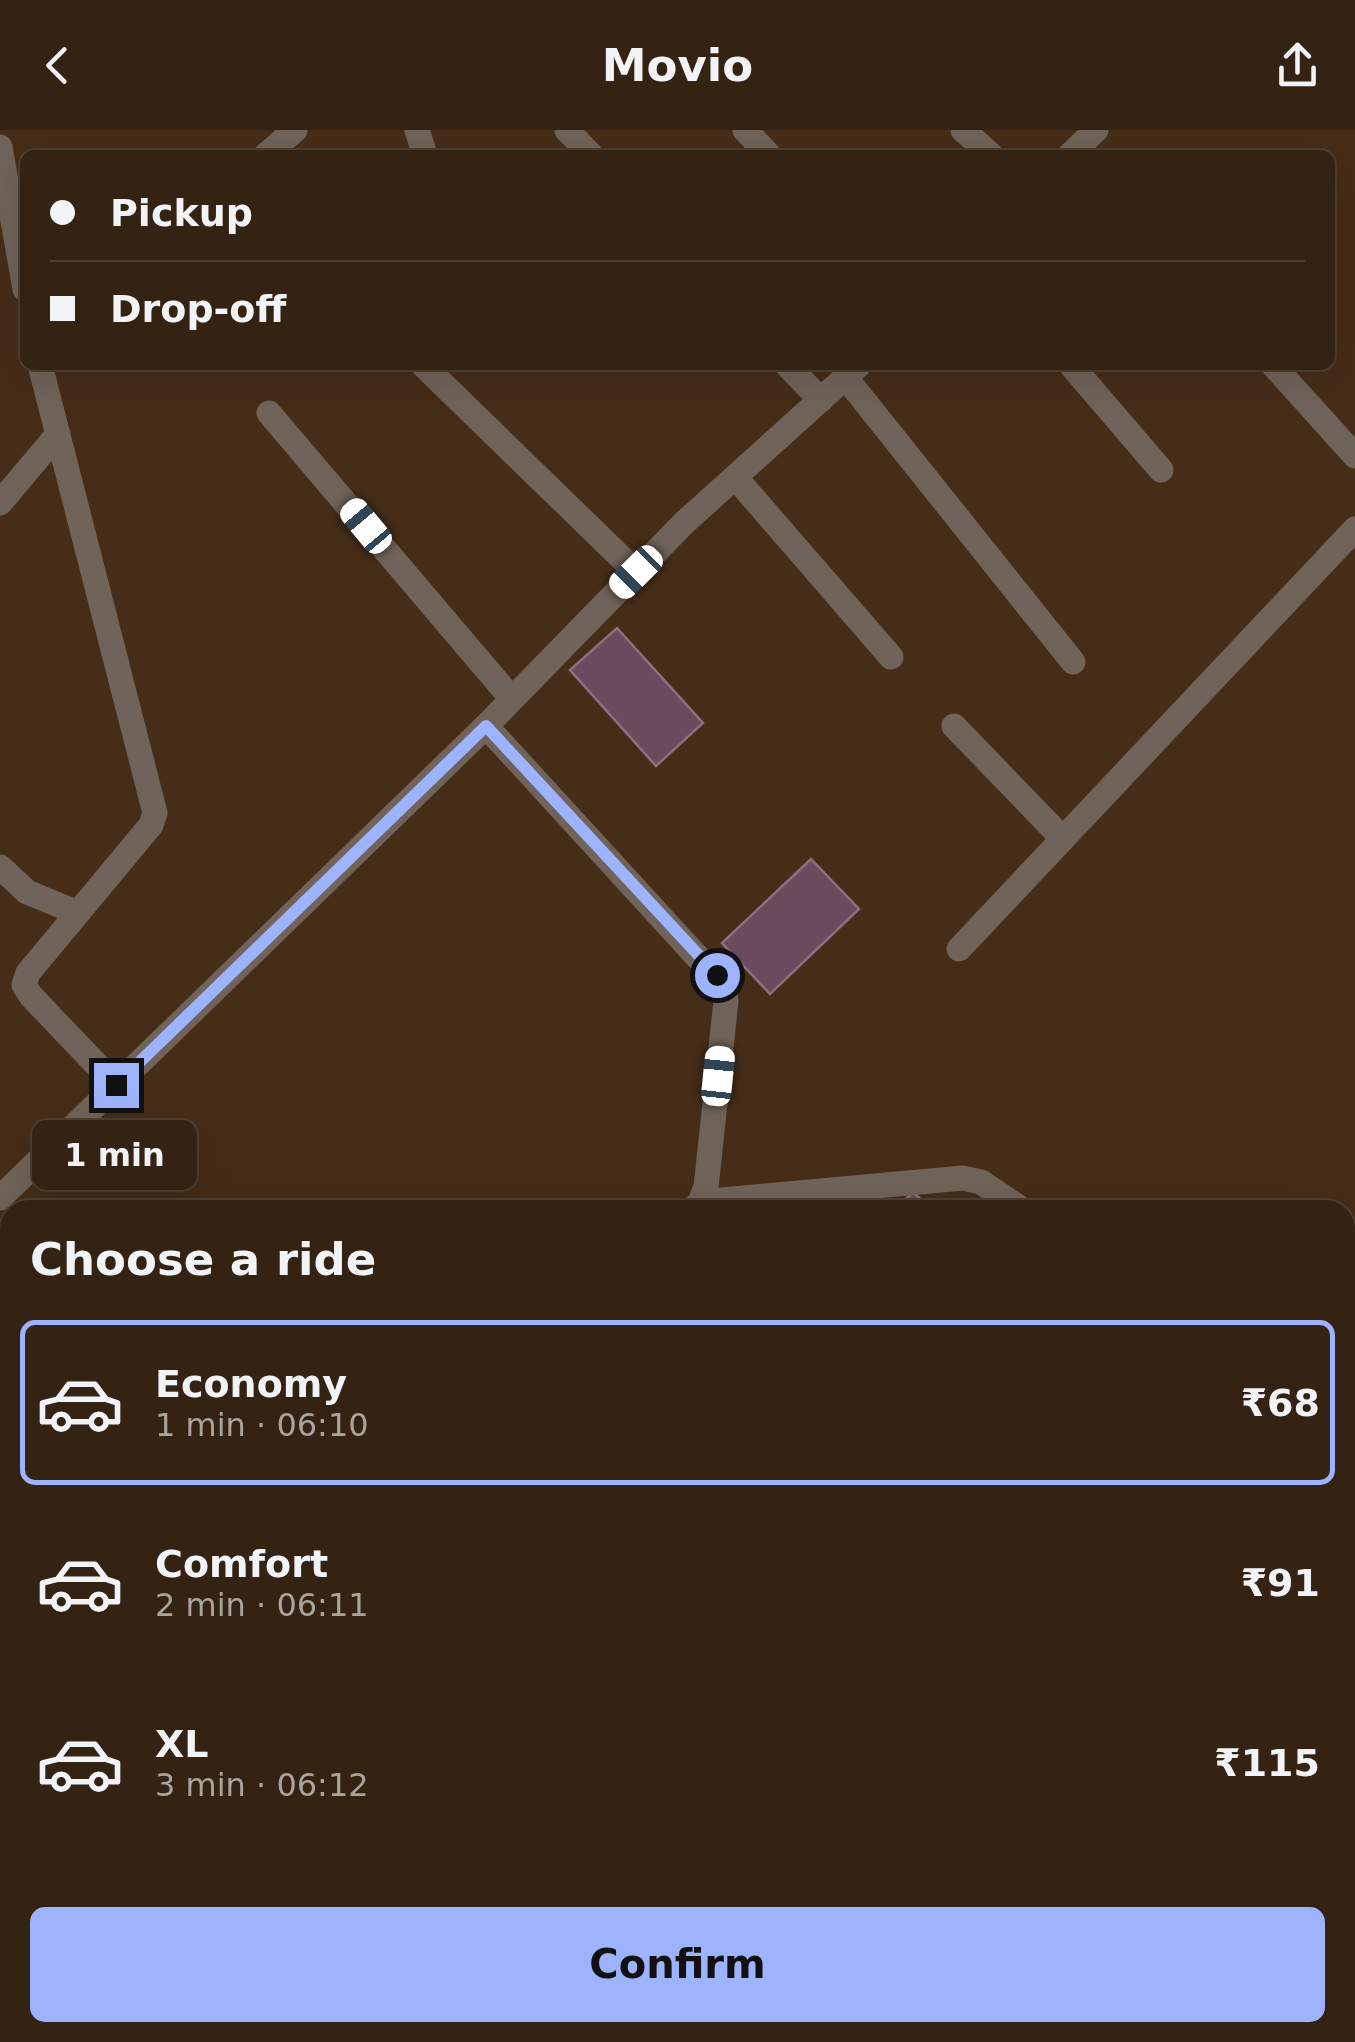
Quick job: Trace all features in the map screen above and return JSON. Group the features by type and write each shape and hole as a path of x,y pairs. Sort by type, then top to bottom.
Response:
{"street":[{"path":"272,150 296,130"},
{"path":"567,130 586,150"},
{"path":"745,130 765,150"},
{"path":"963,130 985,150"},
{"path":"0,147 20,261"},
{"path":"41,370 156,813 152,824 28,973 24,985 116,1085"},
{"path":"427,370 636,572"},
{"path":"793,370 820,400"},
{"path":"1075,370 1161,470"},
{"path":"1278,370 1355,456"},
{"path":"0,1198 486,726 636,572 852,372 1073,662"},
{"path":"268,412 511,698"},
{"path":"0,503 58,434"},
{"path":"735,477 891,657"},
{"path":"959,949 1355,529"},
{"path":"486,726 724,986 726,1001 708,1169 698,1200"},
{"path":"954,726 1062,839"},
{"path":"0,867 27,892 78,913"},
{"path":"753,1200 962,1178 981,1182 1008,1200"}],"building":[{"path":"617,628 703,723 656,766 570,670"},
{"path":"811,859 859,909 770,994 722,943"},
{"path":"913,1192 921,1200 905,1200"}],"route":[{"path":"116,1085 486,726 717,975"}]}
